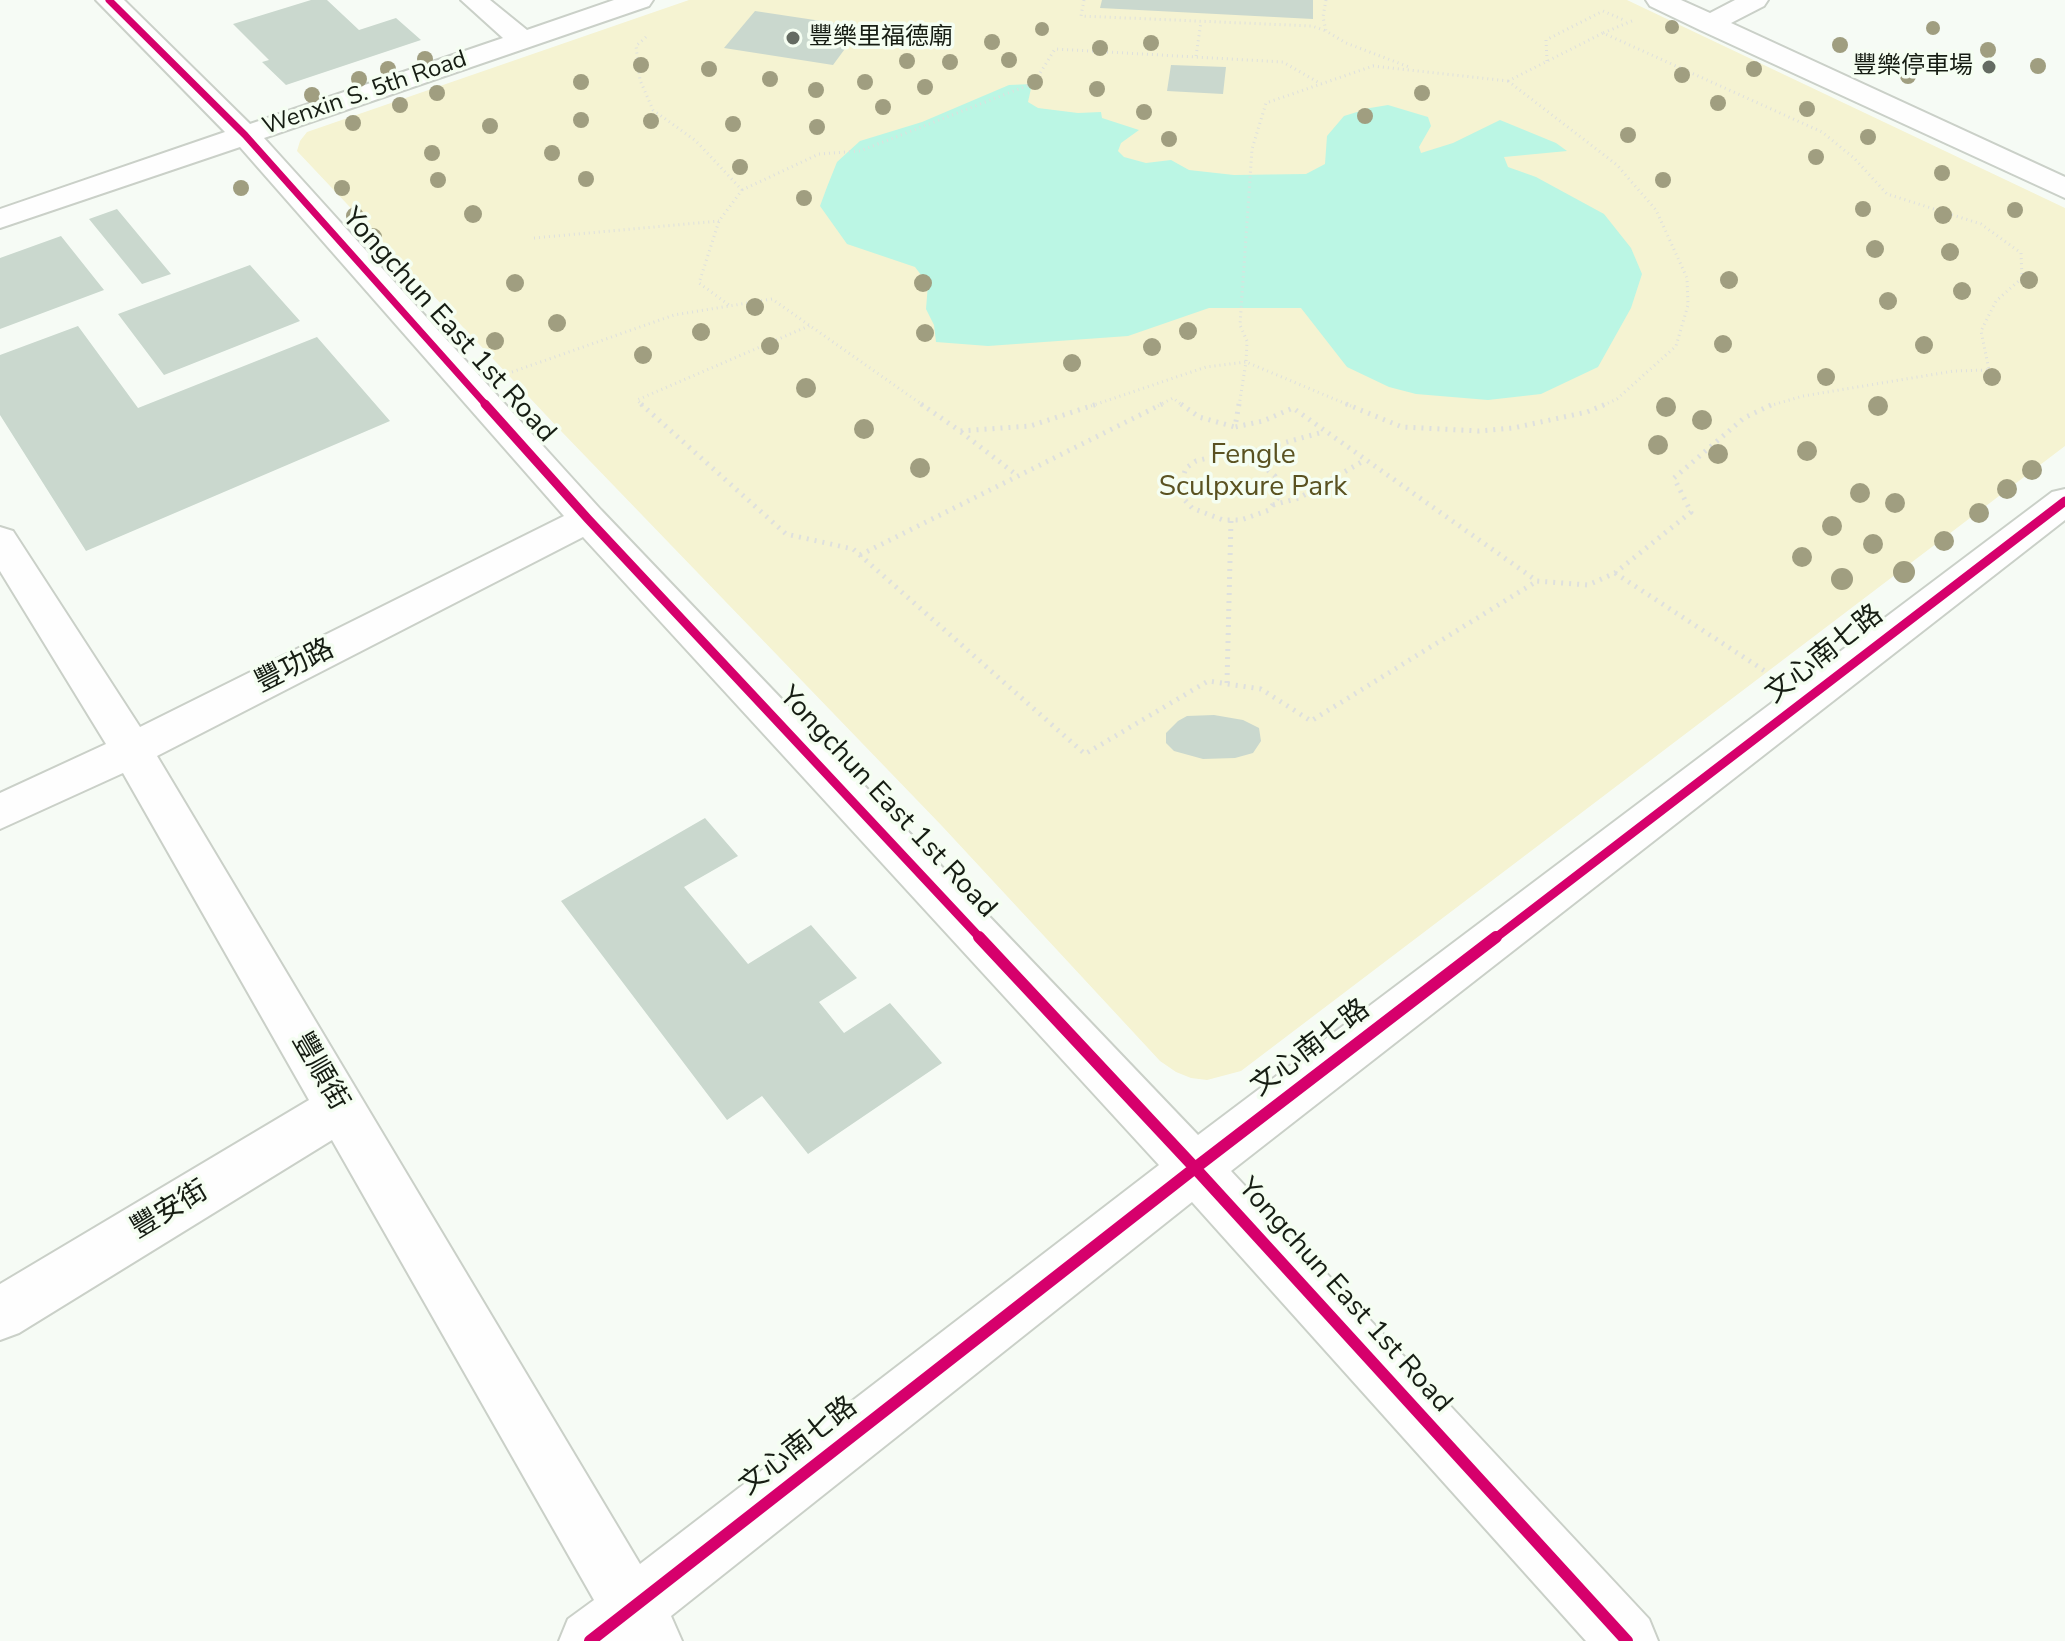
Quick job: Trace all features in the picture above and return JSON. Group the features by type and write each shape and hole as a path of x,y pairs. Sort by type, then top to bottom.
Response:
{"street":[{"name":"Yongchun East 1st Road","path":"109,0 245,135 588,519 1195,1168 1627,1641"},
{"path":"474,0 523,40"},
{"name":"Wenxin S. 5th Road","path":"0,219 640,0"},
{"path":"1710,24 1755,0"},
{"path":"1664,2 2065,189"},
{"name":"文心南七路","path":"624,1630 1195,1168 2065,501"},
{"name":"豐功路","path":"0,812 132,750 588,519"},
{"name":"豐順街","path":"0,540 132,750 340,1108 624,1630"},
{"name":"豐安街","path":"0,1314 340,1108"}],"path":[{"path":"640,0 665,20 636,46 640,80 653,110 696,141 742,190"},
{"path":"1084,0 1081,16 1312,26 1418,71"},
{"path":"1326,0 1323,17 1326,31"},
{"path":"1508,81 1664,2"},
{"path":"1547,61 1546,40 1603,11 1629,22"},
{"path":"1196,56 1201,22"},
{"path":"860,555 1173,398 1199,417 1235,427 1263,421 1293,408 1537,581 1588,585 1615,573 1691,512 1674,478 1744,418 1778,401 1803,396 1954,371 1989,370 1981,331 1996,301 2022,278 2021,253 1981,224 1887,194 1854,158 1822,132 1603,33"},
{"path":"730,306 699,283 719,221 742,190 819,154 860,151 1034,83 1055,49 1283,62 1321,84"},
{"path":"960,431 1030,426 1206,367 1246,362 1402,427 1479,431 1513,428 1597,408 1617,399 1676,346 1688,305 1687,278 1656,210 1617,165 1508,81 1373,66 1266,103 1252,149 1240,325 1247,341 1246,362 1235,427"},
{"path":"534,238 719,221"},
{"path":"470,388 674,315 772,299 812,324 1018,476"},
{"path":"812,324 637,400 786,534 853,549 1085,754 1208,681 1261,689 1311,721 1537,581"},
{"path":"1239,455 1325,432"},
{"path":"1272,506 1279,487 1275,476 1266,466 1239,455 1224,454 1196,461 1186,468 1179,488 1192,508 1206,515 1231,520 1256,516 1272,506 1299,498 1365,460"},
{"path":"1227,683 1231,520"},
{"path":"1615,573 1806,700"}],"green space":[{"name":"Fengle Sculpxure Park","path":"689,0 1627,0 2065,208 2065,446 1241,1071 1207,1080 1191,1078 1160,1061 942,826 561,431 297,151 307,132"}],"shaded area":[{"path":"1032,84 1028,102 1038,108 1078,113 1101,112 1102,118 1139,130 1121,143 1118,151 1124,157 1146,163 1171,160 1189,170 1234,175 1306,174 1325,164 1327,136 1344,116 1370,108 1388,105 1428,117 1431,126 1419,147 1421,153 1453,143 1500,120 1556,143 1567,151 1504,157 1508,167 1536,177 1604,214 1631,248 1642,274 1631,308 1598,367 1541,394 1488,400 1416,394 1389,387 1347,367 1301,308 1209,308 1128,336 988,346 936,342 934,325 926,309 928,284 915,267 847,244 820,206 827,187 837,162 860,141 922,122 1009,85"}],"building":[{"path":"311,0 327,0 359,30 396,18 421,40 286,85 262,62 269,60 233,24"},
{"path":"1102,0 1313,0 1313,19 1100,8"},
{"name":"豐樂里福德廟","path":"755,11 861,27 833,65 724,48"},
{"path":"1171,65 1226,67 1223,94 1167,91"},
{"path":"117,209 171,274 142,284 89,219"},
{"path":"61,236 104,290 0,329 0,258"},
{"path":"250,265 300,321 164,375 118,314"},
{"path":"78,326 138,408 317,337 390,421 86,551 0,415 0,355"},
{"path":"1214,715 1243,720 1259,728 1261,741 1253,753 1235,758 1203,759 1174,751 1166,743 1166,733 1178,721 1187,716"},
{"path":"705,818 738,856 684,887 748,964 811,925 857,978 819,1002 844,1033 890,1003 942,1063 808,1154 762,1096 727,1120 561,901"}],"cycle path":[{"path":"109,0 245,135 588,519 1195,1168 1627,1641"},
{"path":"590,1641 1195,1168 2065,501"}],"place":[{"name":"豐樂里福德廟","path":"793,38"},
{"name":"豐樂停車場","path":"1989,67"}]}
